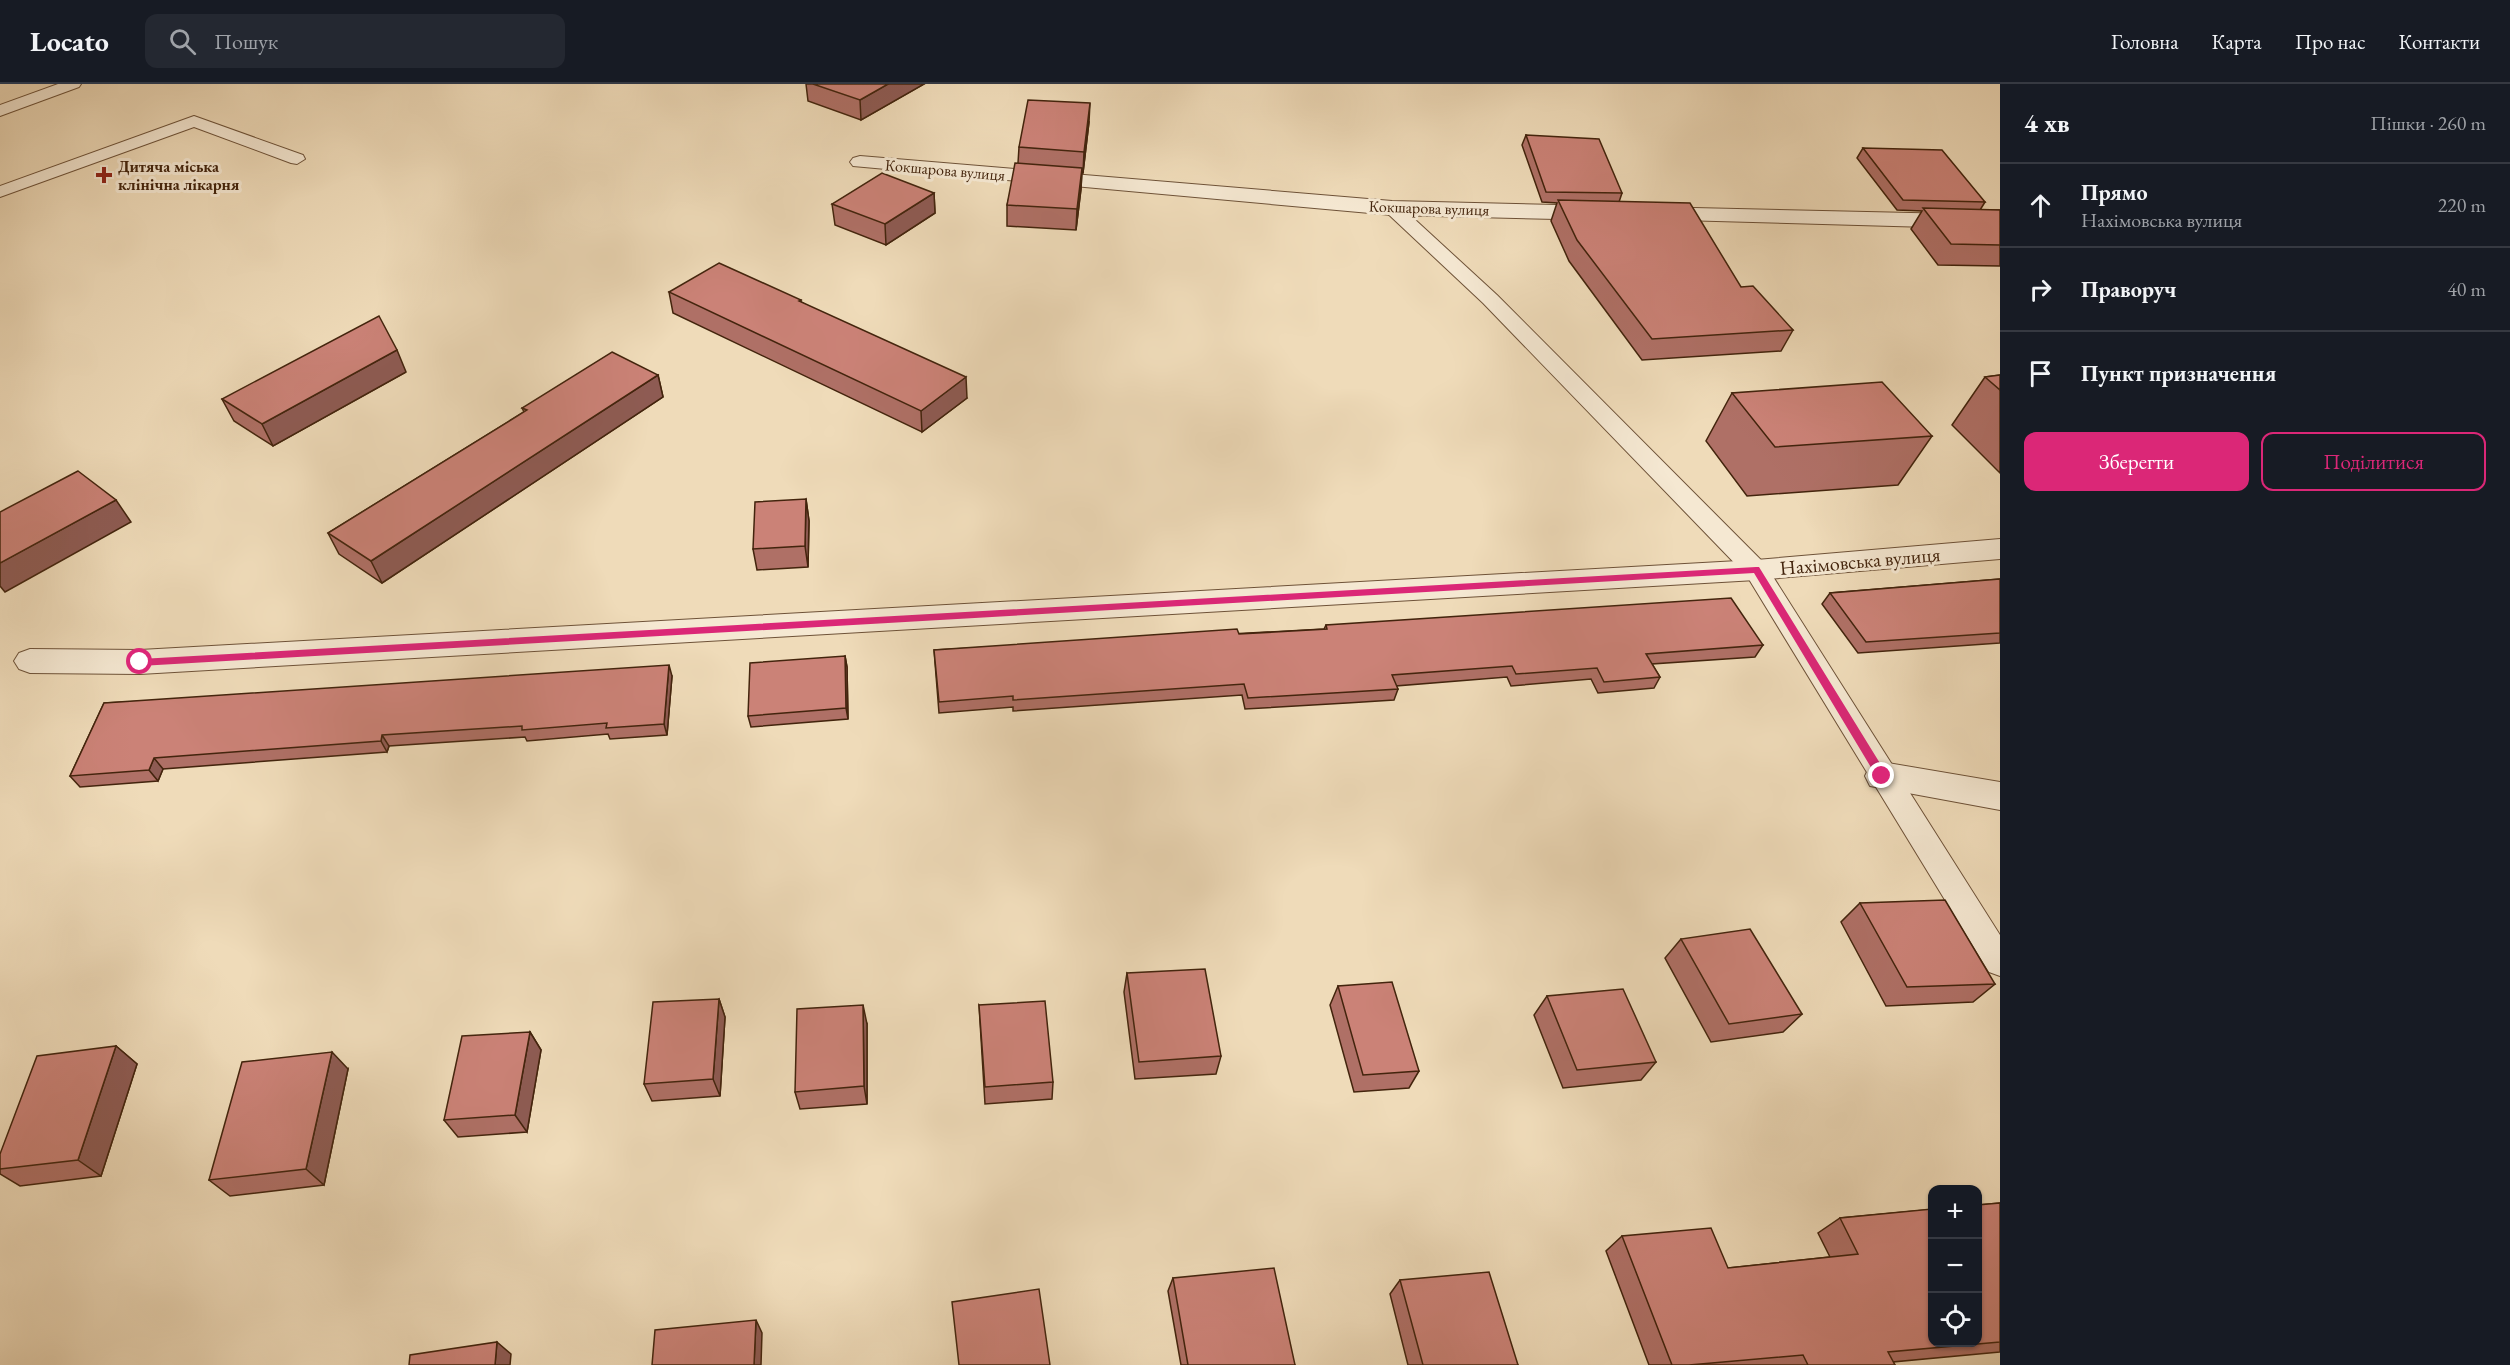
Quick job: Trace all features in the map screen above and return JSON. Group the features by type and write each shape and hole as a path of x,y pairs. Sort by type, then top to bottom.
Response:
{"street":[{"name":"Кокшарова вулиця","path":"860,162 1392,208 2000,222"},
{"name":"Нахімовська вулиця","path":"30,661 140,662 1756,570 2000,549"},
{"path":"1882,776 2000,796"}],"lane":[{"path":"0,111 73,84"},
{"path":"0,192 194,121 297,159"},
{"path":"1392,208 1490,299 1756,570 2000,963"}],"building":[{"path":"813,84 888,84 860,100"},
{"path":"1028,100 1090,103 1084,152 1019,147"},
{"path":"1526,135 1599,139 1622,193 1546,192"},
{"path":"1863,148 1942,150 1985,202 1903,200"},
{"path":"1015,163 1082,168 1077,209 1007,205"},
{"path":"882,173 934,193 885,224 832,204"},
{"path":"1558,200 1690,203 1741,287 1753,286 1793,330 1652,339 1577,240"},
{"path":"1923,208 2000,210 2000,245 1951,244"},
{"path":"719,263 966,377 921,411 669,292"},
{"path":"379,316 397,350 262,424 222,399"},
{"path":"612,352 658,375 371,561 328,533 527,410 522,408"},
{"path":"2000,375 2000,390 1985,377"},
{"path":"1882,382 1932,436 1775,447 1732,393"},
{"path":"78,471 116,500 0,563 0,512"},
{"path":"806,499 805,546 753,549 755,502"},
{"path":"2000,579 2000,633 1866,642 1830,593"},
{"path":"1731,598 1763,645 1646,654 1660,677 1604,682 1597,668 1516,674 1512,666 1392,675 1398,689 1248,698 1244,684 1013,700 1013,696 939,702 934,650 1237,629 1239,634 1327,629 1326,625"},
{"path":"845,656 846,708 748,716 750,663"},
{"path":"669,665 664,724 606,728 607,723 522,730 522,726 382,735 381,741 154,758 149,770 70,776 104,703"},
{"path":"1945,900 1995,984 1907,987 1860,903"},
{"path":"1750,929 1802,1014 1729,1024 1681,939"},
{"path":"1205,969 1221,1056 1139,1062 1127,973"},
{"path":"1392,982 1419,1071 1363,1075 1338,986"},
{"path":"1623,989 1656,1062 1577,1070 1547,996"},
{"path":"719,999 713,1079 644,1084 653,1002"},
{"path":"1045,1001 1053,1082 985,1087 979,1005"},
{"path":"863,1005 864,1086 795,1092 797,1009"},
{"path":"530,1032 515,1115 444,1120 462,1036"},
{"path":"116,1046 78,1160 0,1169 0,1154 37,1056"},
{"path":"332,1052 306,1169 209,1180 242,1062"},
{"path":"2000,1203 2000,1342 1982,1344 1982,1239 1982,1205"},
{"path":"1928,1209 1928,1347 1944,1347 1888,1352 1895,1365 1808,1365 1803,1355 1672,1365 1622,1236 1711,1228 1728,1268 1858,1254 1840,1218"},
{"path":"1274,1268 1295,1365 1188,1365 1173,1278"},
{"path":"1489,1272 1518,1365 1423,1365 1400,1280"},
{"path":"1039,1289 1050,1365 959,1365 952,1302"},
{"path":"756,1320 754,1365 652,1365 655,1330"},
{"path":"497,1342 495,1365 409,1365 410,1355"}],"place":[{"name":"Дитяча міська клінічна лікарня","path":"104,175"}],"route":[{"path":"140,662 1756,570 1882,776"}]}
